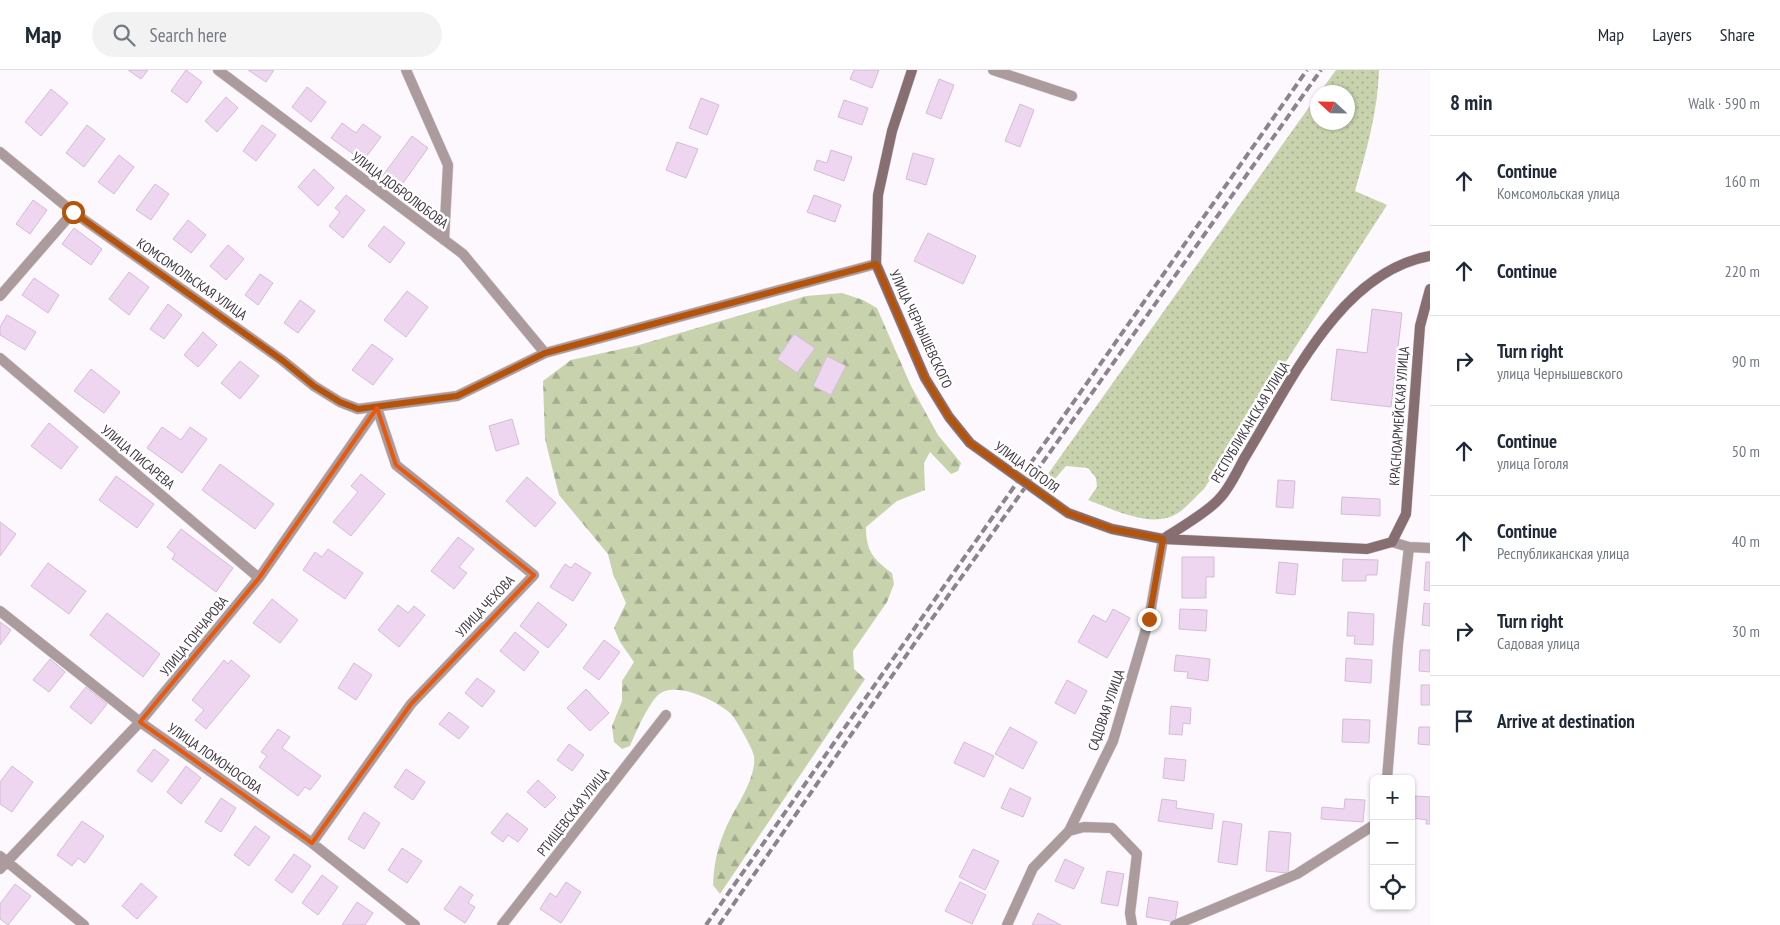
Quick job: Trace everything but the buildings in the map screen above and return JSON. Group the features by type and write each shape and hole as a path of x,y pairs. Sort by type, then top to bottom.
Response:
{"street":[{"name":"УЛИЦА ДОБРОЛЮБОВА","path":"218,70 463,254 545,353"},
{"path":"406,70 448,165 444,240"},
{"name":"УЛИЦА ЧЕРНЫШЕВСКОГО","path":"912,70 892,131 878,195 876,264 925,378 949,417 970,443"},
{"path":"993,70 1072,96"},
{"name":"КОМСОМОЛЬСКАЯ УЛИЦА","path":"0,152 73,212 282,360 314,386 340,402 358,409 457,396 545,353 876,264"},
{"path":"0,296 73,212"},
{"name":"РЕСПУБЛИКАНСКАЯ УЛИЦА","path":"1163,539 1219,500 1307,356 1335,315 1368,285 1410,260 1430,256"},
{"name":"КРАСНОАРМЕЙСКАЯ УЛИЦА","path":"1392,542 1406,514 1420,326 1430,289"},
{"name":"УЛИЦА ПИСАРЕВА","path":"0,358 259,578"},
{"name":"УЛИЦА ГОНЧАРОВА","path":"84,925 2,862 140,722 259,578 377,408"},
{"name":"УЛИЦА ЧЕХОВА","path":"312,843 411,704 534,574 396,466 377,408"},
{"name":"УЛИЦА ГОГОЛЯ","path":"970,443 1068,513 1112,529 1163,539"},
{"path":"1163,539 1367,549 1392,542 1409,547 1430,548"},
{"name":"САДОВАЯ УЛИЦА","path":"1007,925 1033,868 1069,831 1113,740 1149,619 1163,539"},
{"path":"1388,775 1409,547"},
{"name":"УЛИЦА ЛОМОНОСОВА","path":"0,611 140,722 312,843 415,925"},
{"name":"РТИЩЕВСКАЯ УЛИЦА","path":"502,925 666,715"},
{"path":"1069,831 1084,827 1112,828 1137,854 1130,912 1132,925"},
{"path":"1175,925 1298,874 1370,828"}],"highlighted area":[{"path":"377,408 396,465 534,575 411,704 312,843 140,722 259,578"}],"green space":[{"path":"1336,70 1379,70 1374,116 1355,191 1387,205 1204,489 1178,513 1168,518 1145,519 1121,513 1088,500 1097,487 1096,478 1088,468 1066,466 1054,480 1048,474 1310,106 1310,130 1355,130 1355,85 1325,85"},
{"path":"842,293 863,300 877,308 911,386 938,435 961,463 958,471 951,474 930,452 924,463 925,490 897,501 866,527 869,548 875,559 892,573 894,584 887,602 853,651 854,669 865,679 720,894 713,885 716,857 725,830 752,774 754,765 753,752 736,720 730,713 705,697 683,690 664,691 657,696 649,707 630,746 622,749 614,742 612,726 622,701 622,681 634,662 620,642 614,628 626,603 613,574 608,554 559,495 545,439 543,381 571,360 639,345 806,296"}],"railway":[{"path":"706,925 1307,70"},
{"path":"719,925 919,637 1321,70"}],"route":[{"path":"73,212 282,360 314,386 340,402 358,409 457,396 545,353 876,264 925,378 949,417 970,443 1068,513 1112,529 1163,539 1149,619"}]}
